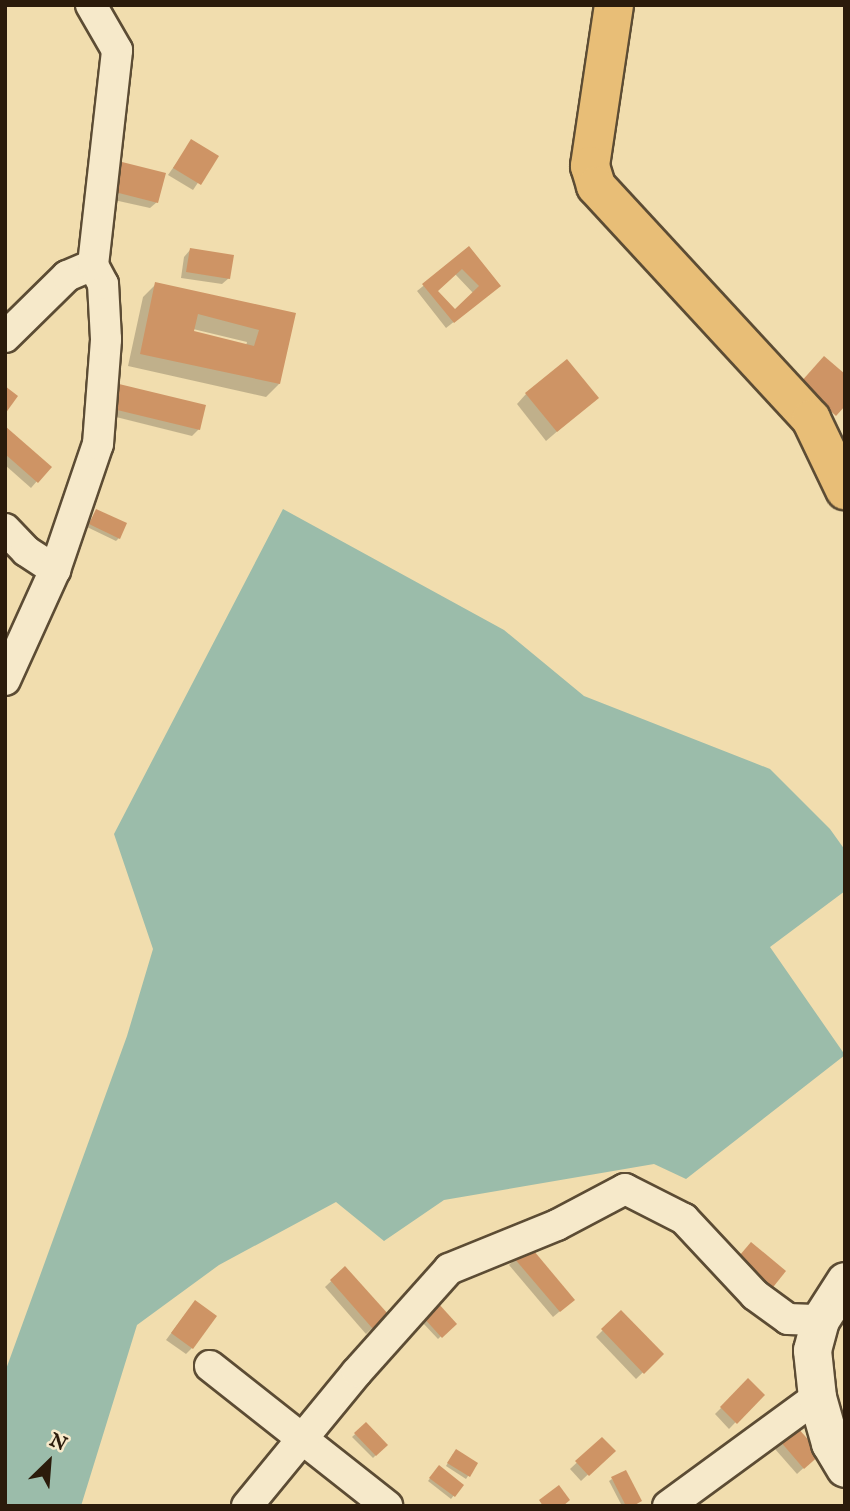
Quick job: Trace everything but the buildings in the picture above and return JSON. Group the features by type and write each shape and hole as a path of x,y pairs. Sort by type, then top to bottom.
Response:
{"main road":[{"path":"614,5 590,166 596,186 811,419 845,490"}],"street":[{"path":"5,680 55,569 98,444 106,339 103,284 93,265 117,50 91,5"},
{"path":"5,337 67,276 93,265"},
{"path":"5,529 26,551 55,569"},
{"path":"247,1506 449,1269 557,1225 625,1189 684,1219 755,1295 789,1319 820,1320"},
{"path":"845,1281 820,1320 812,1350 817,1397 831,1443 845,1468"},
{"path":"210,1366 387,1506"},
{"path":"668,1506 817,1397"}],"shaded area":[{"path":"283,509 504,630 584,696 770,769 830,829 845,850 845,891 770,947 845,1055 686,1179 654,1164 444,1200 384,1241 336,1202 219,1265 137,1325 81,1506 5,1506 5,1372 127,1036 153,949 114,834"}]}
